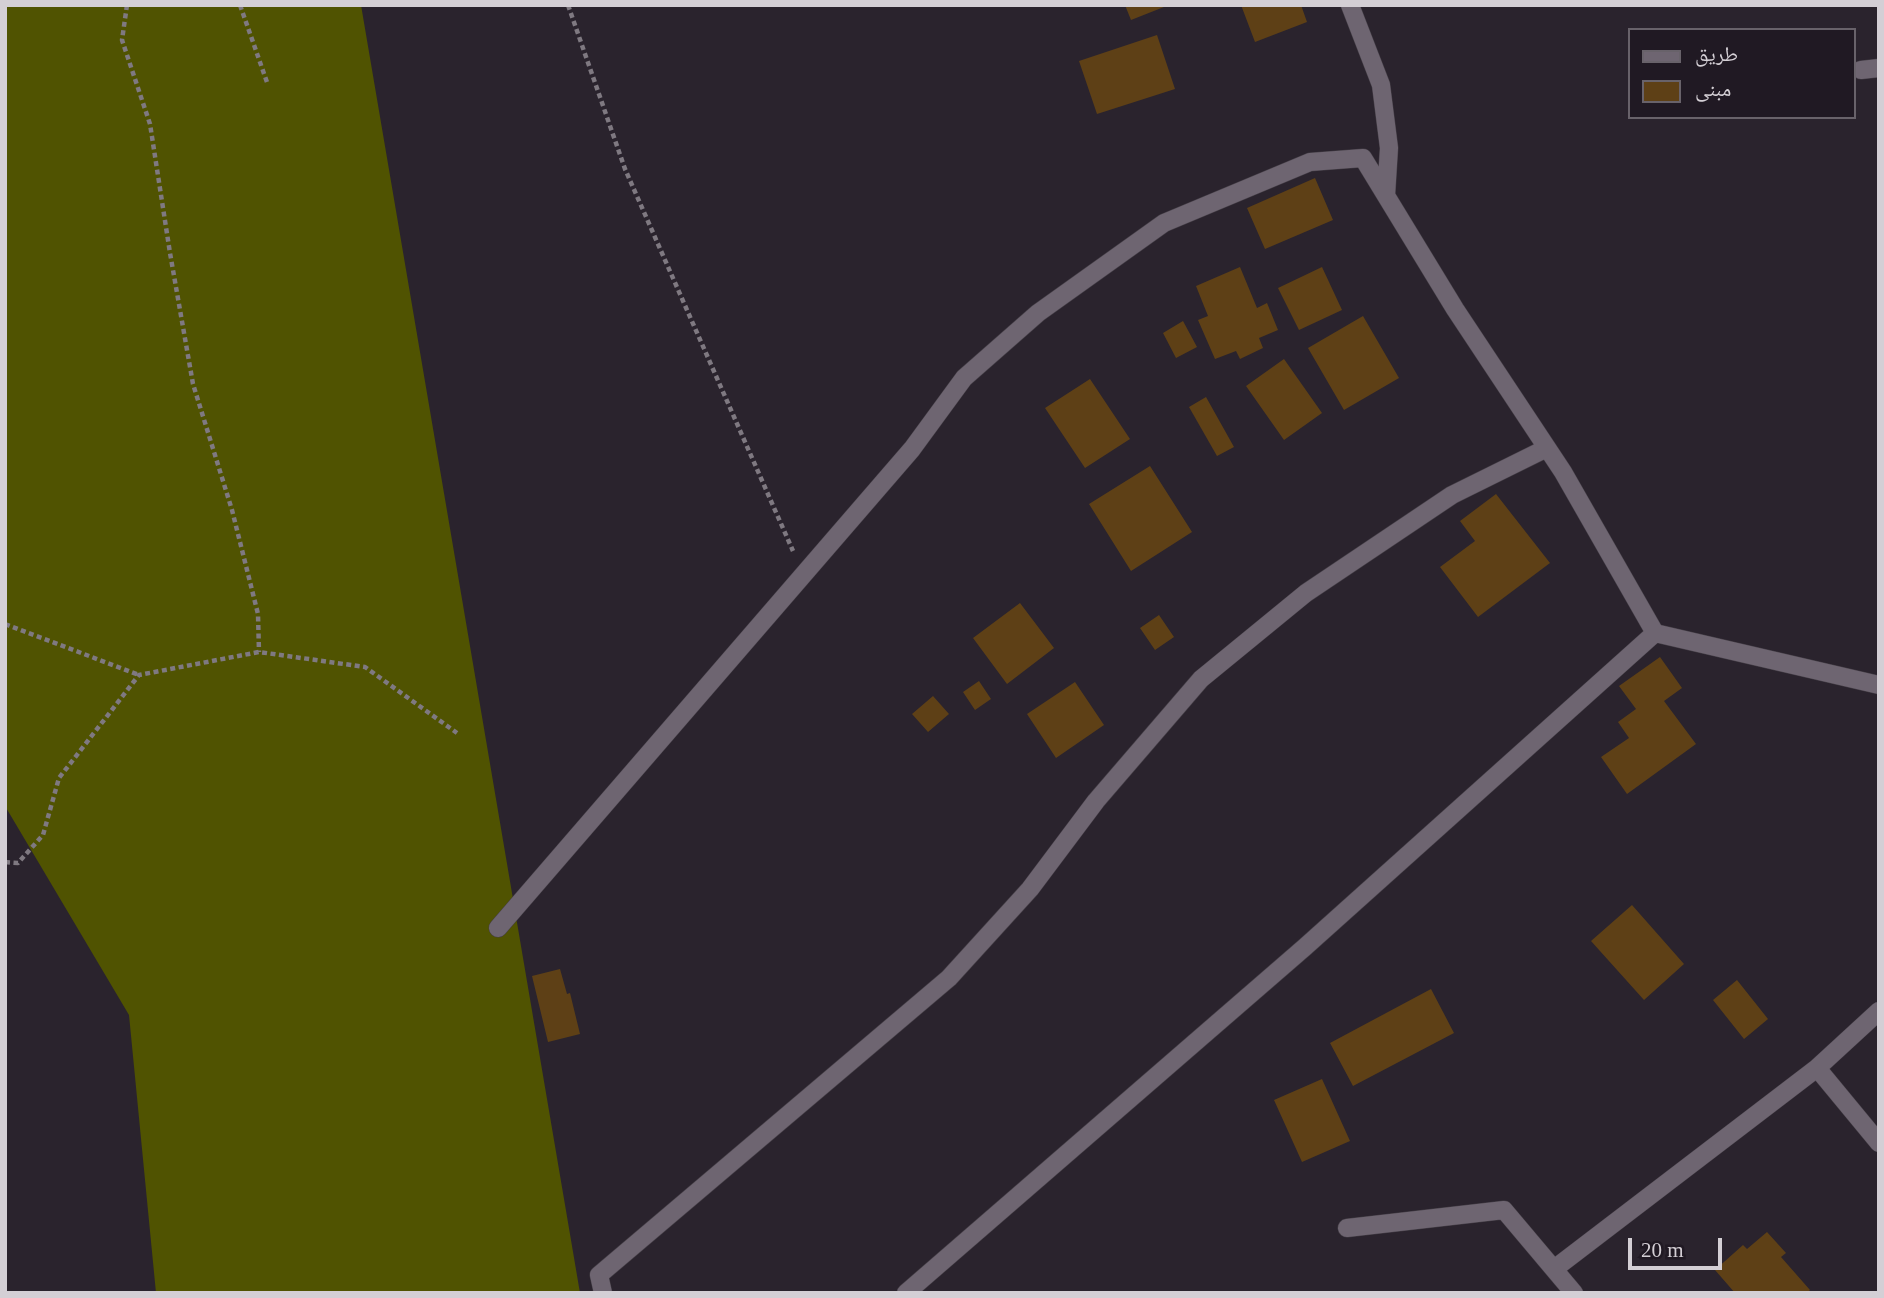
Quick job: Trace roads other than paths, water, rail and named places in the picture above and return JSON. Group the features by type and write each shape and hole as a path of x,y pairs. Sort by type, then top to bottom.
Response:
{"street":[{"path":"1350,5 1381,85 1389,148 1387,196"},
{"path":"498,928 912,449 964,378 1038,313 1164,223 1310,162 1363,158 1455,309 1547,448 1655,633 1879,685"},
{"path":"603,1293 599,1275 949,978 1030,889 1096,801 1201,679 1306,593 1452,495 1547,448"},
{"path":"906,1293 1305,947 1655,633"},
{"path":"1554,1269 1816,1068 1879,1011"},
{"path":"1816,1068 1879,1143"},
{"path":"1347,1228 1504,1210 1574,1293"}]}
